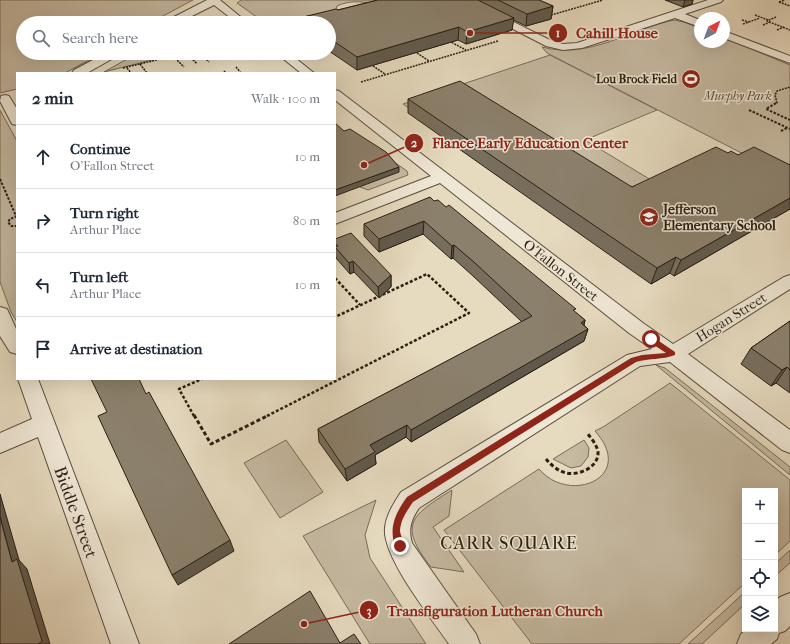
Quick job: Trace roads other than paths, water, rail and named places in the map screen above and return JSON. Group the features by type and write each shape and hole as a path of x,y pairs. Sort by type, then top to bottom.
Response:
{"street":[{"path":"183,16 214,0 234,16"},
{"path":"461,0 550,44 563,47 578,46 718,0"},
{"path":"675,14 694,22"},
{"path":"730,36 790,60"},
{"path":"80,72 102,60"},
{"path":"291,60 307,72"},
{"name":"O'Fallon Street","path":"336,95 636,328 790,443"},
{"path":"7,99 16,119"},
{"path":"336,219 443,177"},
{"name":"Hogan Street","path":"672,354 790,281"},
{"path":"0,314 9,334 16,343"},
{"path":"466,644 407,560 400,546 396,530 400,513 410,500 634,360 642,357 672,354"},
{"name":"Biddle Street","path":"28,380 125,644"},
{"path":"0,443 44,424"},
{"path":"778,618 790,607"},
{"path":"751,644 764,632"}],"place":[{"name":"Cahill House","path":"470,33"},
{"name":"Lou Brock Field","path":"691,79"},
{"name":"Flance Early Education Center","path":"364,165"},
{"name":"Jefferson Elementary School","path":"649,217"},
{"name":"Transfiguration Lutheran Church","path":"304,624"}],"district":[{"name":"CARR SQUARE","path":"509,543"}],"park label":[{"name":"Murphy Park","path":"738,96"}]}
